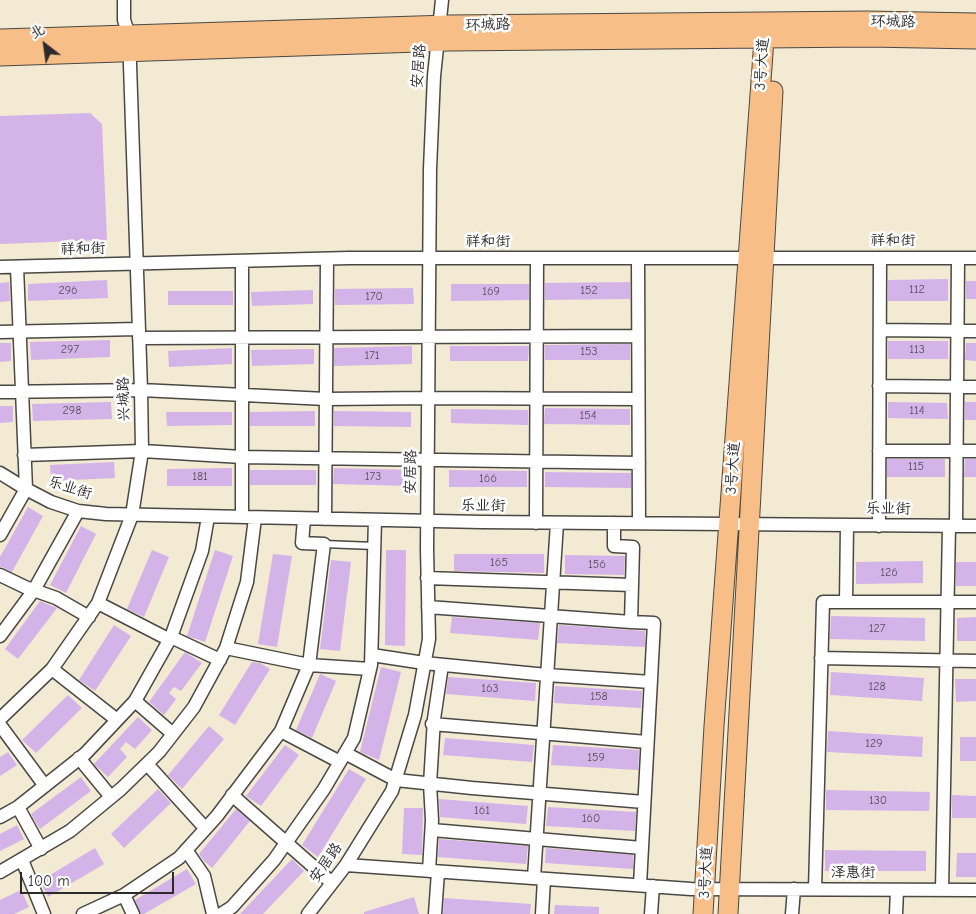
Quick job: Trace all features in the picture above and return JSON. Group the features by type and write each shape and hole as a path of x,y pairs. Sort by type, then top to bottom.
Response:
{"main road":[{"name":"环城路","path":"771,30 868,21 976,23"},
{"path":"0,39 129,43 438,34 771,30 868,37 976,39"},
{"name":"3号大道","path":"703,914 714,716 729,524 756,257 771,30"},
{"path":"0,56 129,43"},
{"name":"3号大道","path":"728,914 750,524 756,257"}],"street":[{"name":"兴城路","path":"0,719 52,669 89,617 98,603 132,515 142,450 129,43 124,20 124,0"},
{"name":"安居路","path":"308,914 346,865 392,791 415,715 429,639 427,521 430,169 434,76 442,0"},
{"name":"祥和街","path":"0,267 429,258 976,258"},
{"path":"536,523 538,258"},
{"path":"638,258 638,524"},
{"path":"879,526 880,258"},
{"path":"942,890 947,602 956,451 958,258"},
{"path":"325,519 327,259"},
{"path":"242,261 242,517"},
{"path":"0,534 26,489 17,267"},
{"path":"880,330 976,331"},
{"path":"0,332 139,333 242,337 638,336"},
{"path":"879,386 976,387"},
{"path":"0,392 141,390 326,399 638,399"},
{"path":"24,455 142,450 242,457 638,463"},
{"path":"879,451 976,451"},
{"name":"乐业街","path":"0,473 51,502 78,511 132,515 536,523 976,526"},
{"path":"0,636 34,590 78,511"},
{"path":"0,816 18,807 79,758 135,701 171,639 202,551 208,517"},
{"path":"0,872 70,831 111,797 159,752 194,707 223,654 247,582 255,518"},
{"path":"83,914 124,895 179,858 206,828 281,731 309,665 324,544 302,543 304,518"},
{"path":"221,914 232,907 274,860 324,789 354,738 372,655 375,520"},
{"path":"542,914 537,839 557,523"},
{"path":"614,523 614,546 633,547 632,622"},
{"path":"846,602 847,525"},
{"path":"0,575 56,598 89,617"},
{"path":"427,578 632,585"},
{"path":"815,889 823,602 976,602"},
{"path":"98,603 171,639 223,654 309,665 370,669"},
{"path":"428,608 654,623 640,885"},
{"path":"372,655 424,663 547,676 651,682"},
{"path":"821,658 976,660"},
{"path":"435,914 430,784 433,724 442,665"},
{"path":"52,669 117,720"},
{"path":"135,701 173,734"},
{"path":"433,724 647,742"},
{"path":"0,725 45,786"},
{"path":"281,731 396,780 644,802"},
{"path":"79,758 111,797"},
{"path":"147,764 206,828"},
{"path":"232,795 332,883"},
{"path":"18,807 41,849"},
{"path":"432,830 642,848"},
{"path":"186,850 204,876 213,914"},
{"path":"22,860 44,914"},
{"name":"泽惠街","path":"346,865 705,889 976,890"},
{"path":"651,914 653,886"},
{"path":"792,914 794,889"},
{"path":"896,914 897,890"},
{"path":"124,895 133,914"}],"lane":[{"path":"324,544 374,546"}],"building":[{"path":"90,113 102,124 107,240 0,244 0,116"},
{"path":"948,279 948,301 888,301 888,280"},
{"path":"107,280 108,298 28,301 28,284"},
{"path":"966,281 976,281 976,299 966,299"},
{"path":"9,282 10,301 0,302 0,283"},
{"path":"630,282 630,299 545,300 545,283"},
{"path":"451,284 529,284 529,300 451,301"},
{"path":"413,288 414,304 335,305 335,289"},
{"path":"313,290 313,304 252,306 251,292"},
{"path":"168,291 233,291 233,305 168,305"},
{"path":"110,340 110,357 31,360 30,342"},
{"path":"888,341 948,341 948,359 888,359"},
{"path":"0,343 11,343 11,361 0,362"},
{"path":"966,343 976,343 976,361 965,360"},
{"path":"630,344 630,360 545,360 545,345"},
{"path":"412,346 412,364 334,366 334,348"},
{"path":"450,346 529,346 528,361 450,361"},
{"path":"232,348 232,364 169,367 168,351"},
{"path":"314,349 314,364 252,366 251,350"},
{"path":"111,402 112,419 33,421 32,404"},
{"path":"888,402 947,403 948,419 888,418"},
{"path":"965,402 976,402 976,420 965,420"},
{"path":"0,406 13,406 13,422 0,423"},
{"path":"545,408 630,409 630,425 544,424"},
{"path":"451,409 528,410 528,425 451,423"},
{"path":"315,411 315,426 250,426 250,412"},
{"path":"334,411 411,412 411,427 334,426"},
{"path":"166,412 232,412 232,425 167,426"},
{"path":"887,459 945,459 945,477 887,477"},
{"path":"965,459 976,459 976,477 964,477"},
{"path":"114,462 115,478 51,481 50,465"},
{"path":"232,468 232,486 167,486 167,469"},
{"path":"334,468 413,470 412,486 333,484"},
{"path":"250,470 316,470 316,485 250,485"},
{"path":"449,470 527,471 527,487 449,487"},
{"path":"545,472 631,473 631,488 545,487"},
{"path":"28,507 43,516 12,572 0,566 0,557"},
{"path":"81,526 96,534 66,593 50,585"},
{"path":"152,550 169,557 144,617 127,609"},
{"path":"215,550 233,556 205,642 187,636"},
{"path":"386,550 406,550 405,646 385,645"},
{"path":"273,554 292,556 277,647 258,644"},
{"path":"454,554 544,554 544,573 454,571"},
{"path":"565,555 625,556 624,575 565,574"},
{"path":"331,560 351,562 340,651 320,649"},
{"path":"923,561 923,583 856,584 856,562"},
{"path":"956,562 976,562 976,586 956,586"},
{"path":"40,601 57,608 18,659 5,649"},
{"path":"831,616 925,618 925,641 830,639"},
{"path":"452,617 540,623 538,640 450,633"},
{"path":"976,617 976,641 957,641 957,618"},
{"path":"114,625 131,636 95,691 79,680"},
{"path":"559,625 645,631 645,647 557,643"},
{"path":"185,652 202,663 181,691 174,687 169,693 176,699 164,715 149,702"},
{"path":"252,662 260,663 270,669 235,725 219,715"},
{"path":"381,667 401,672 379,760 360,752"},
{"path":"831,672 924,678 922,701 830,695"},
{"path":"320,674 336,681 312,738 296,730"},
{"path":"448,677 536,683 535,701 446,694"},
{"path":"955,679 976,679 976,701 956,702"},
{"path":"555,686 642,691 641,708 554,703"},
{"path":"68,695 82,708 36,753 22,740"},
{"path":"138,717 152,730 135,749 126,742 120,749 127,757 108,777 94,764"},
{"path":"209,726 224,739 182,789 168,775"},
{"path":"828,731 923,737 922,757 827,752"},
{"path":"960,737 976,737 976,761 960,761"},
{"path":"445,738 534,745 532,762 443,755"},
{"path":"285,745 299,755 261,806 246,796"},
{"path":"553,745 639,750 638,770 551,765"},
{"path":"8,752 17,765 0,776 0,757"},
{"path":"349,769 366,779 318,857 302,845"},
{"path":"81,777 91,791 40,829 31,814"},
{"path":"158,789 171,803 124,848 111,834"},
{"path":"826,790 930,792 929,811 826,810"},
{"path":"952,795 976,796 976,818 952,818"},
{"path":"439,799 528,806 526,824 440,817"},
{"path":"548,807 636,812 635,831 546,826"},
{"path":"404,808 423,808 422,855 402,854"},
{"path":"236,809 250,821 212,868 199,854"},
{"path":"17,825 24,839 0,851 0,834"},
{"path":"439,839 528,846 526,864 438,857"},
{"path":"95,848 104,864 48,897 40,881"},
{"path":"546,848 633,855 633,869 545,863"},
{"path":"825,850 926,851 926,871 825,871"},
{"path":"957,853 976,853 976,877 956,877"},
{"path":"292,859 304,871 263,914 240,914"},
{"path":"187,869 196,884 141,914 135,900"},
{"path":"21,890 29,907 14,914 0,914 0,900"},
{"path":"414,897 419,914 364,914 364,912"},
{"path":"444,898 531,904 530,914 443,914"},
{"path":"555,905 599,907 599,914 554,914"}]}
